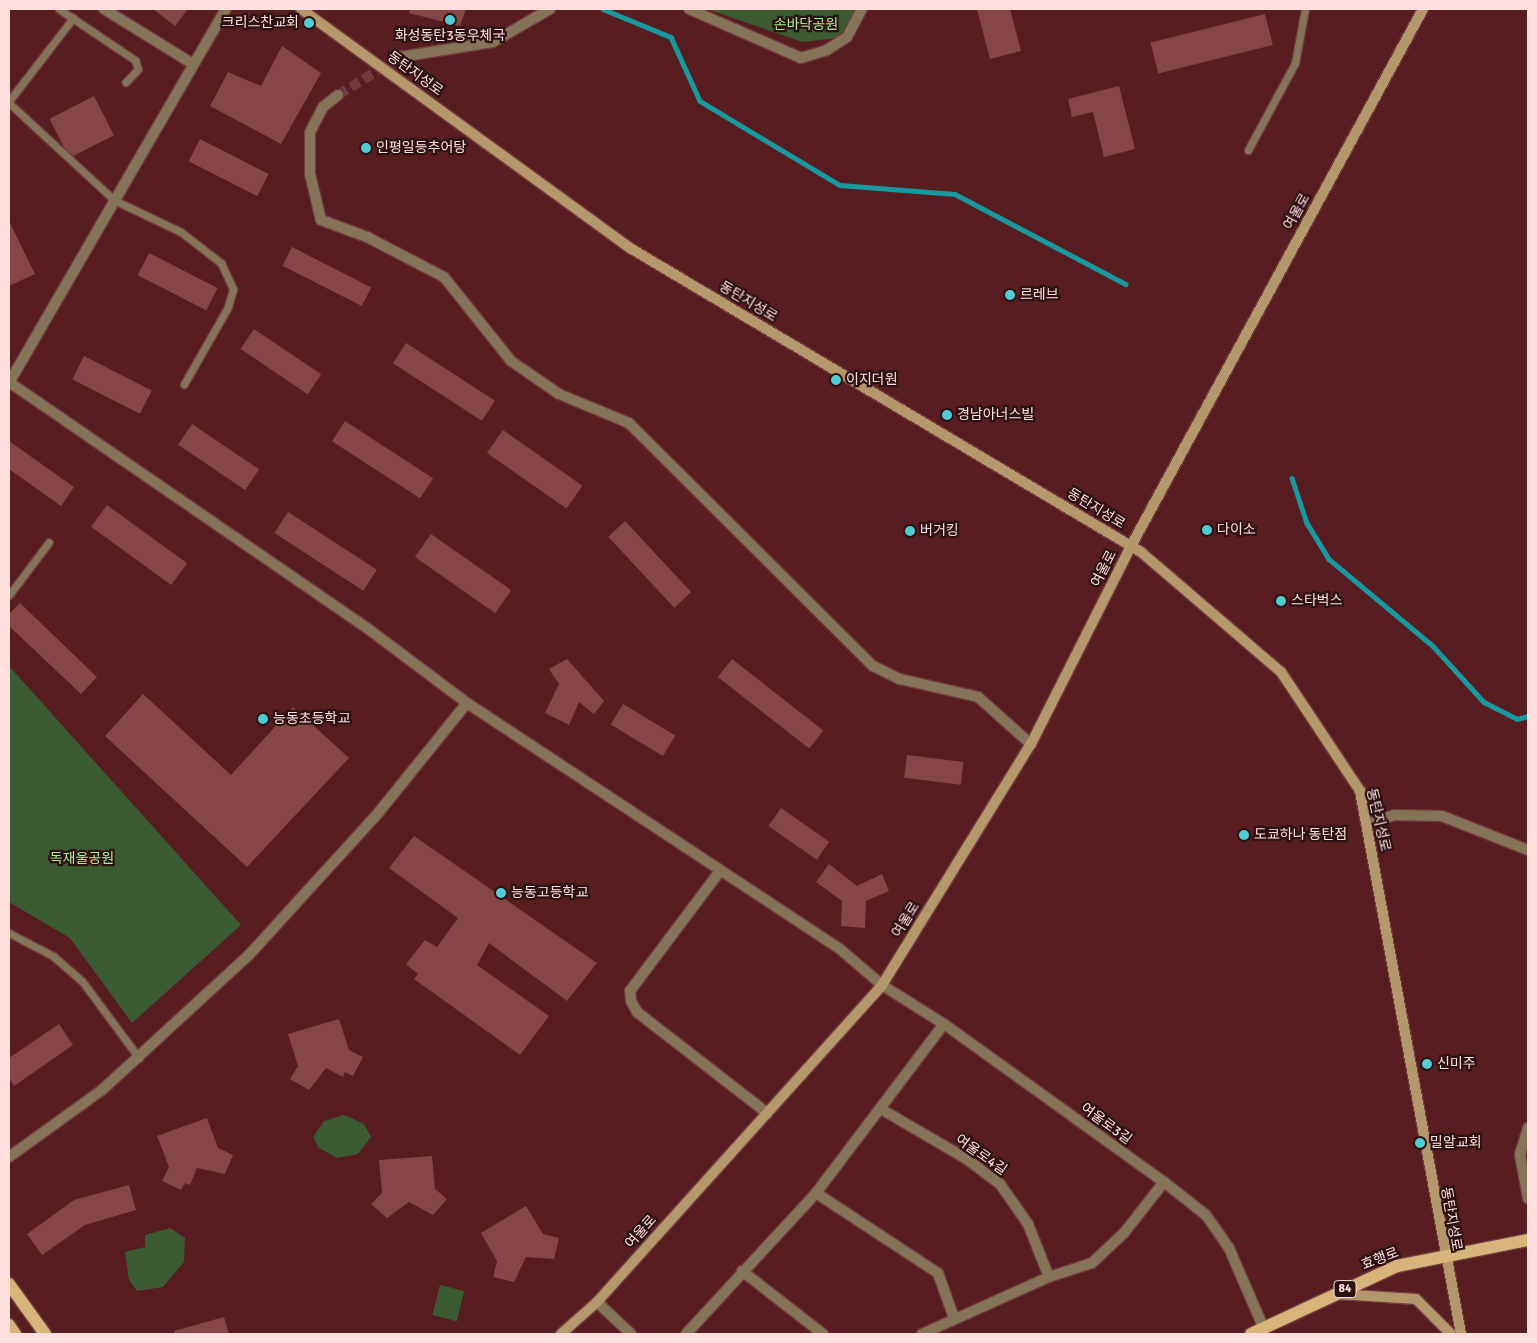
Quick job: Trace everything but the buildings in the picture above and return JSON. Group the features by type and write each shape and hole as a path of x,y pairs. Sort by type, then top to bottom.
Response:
{"main road":[{"name":"동탄지성로","path":"301,9 630,248 1131,546 1281,672 1360,791 1444,1257 1461,1334"},
{"name":"여울로","path":"561,1334 596,1302 882,985 1031,744 1131,546 1423,9"},
{"name":"효행로","path":"1251,1334 1398,1266 1528,1240"},
{"path":"9,1284 45,1334"},
{"path":"1334,1294 1416,1299 1451,1334"},
{"path":"9,1325 15,1334"}],"street":[{"path":"104,9 193,64"},
{"path":"9,383 226,9"},
{"path":"400,57 493,42 550,9"},
{"path":"689,9 801,58 827,50 847,37 862,9"},
{"path":"338,95 323,108 310,133 310,174 321,220 367,237 444,277 511,360 559,394 629,423 873,666 900,679 978,697 1031,744"},
{"name":"여울로3길","path":"9,383 371,631 467,703 840,949 882,985 944,1024 1164,1182 1206,1215 1229,1248 1264,1329"},
{"path":"9,1157 139,1058 250,955 316,884 467,703"},
{"path":"1367,824 1394,815 1442,816 1528,850"},
{"path":"720,871 630,991 631,1001 637,1012 767,1113"},
{"path":"686,1334 742,1271 816,1193 944,1024"},
{"name":"여울로4길","path":"880,1109 965,1158 1000,1184 1028,1224 1050,1277"},
{"path":"1528,1128 1520,1155 1528,1198"},
{"path":"922,1334 954,1318 1050,1277 1092,1263 1124,1233 1164,1182"},
{"path":"816,1193 938,1273 954,1318"},
{"path":"742,1271 823,1334"},
{"path":"596,1302 631,1334"}],"lane":[{"path":"59,9 135,60 138,69 126,82"},
{"path":"1248,150 1296,62 1304,9"},
{"path":"73,18 9,102 114,200 180,232 221,263 233,289 228,307 184,384"},
{"path":"9,595 49,542"},
{"path":"9,933 53,956 82,981 139,1058"}],"green space":[{"name":"손바닥공원","path":"707,9 860,9 847,37 802,42"},
{"name":"독재울공원","path":"9,666 241,925 132,1023 70,938 9,902"},
{"path":"344,1115 364,1124 371,1137 358,1154 337,1158 319,1148 313,1137 324,1121"},
{"path":"170,1228 185,1238 184,1262 163,1287 137,1291 129,1280 125,1252 145,1247 145,1235"},
{"path":"440,1285 464,1291 457,1321 433,1315"}],"waterway":[{"path":"603,9 671,37 700,101 840,185 955,194 1126,284"},
{"path":"1292,478 1307,523 1329,559 1433,646 1484,702 1517,719 1528,716"}],"tunnel":[{"path":"338,95 400,57"}],"place":[{"name":"화성동탄3동우체국","path":"450,20"},
{"name":"크리스찬교회","path":"309,23"},
{"name":"인평일등추어탕","path":"366,148"},
{"name":"르레브","path":"1010,295"},
{"name":"이지더원","path":"836,380"},
{"name":"경남아너스빌","path":"947,415"},
{"name":"다이소","path":"1207,530"},
{"name":"버거킹","path":"910,531"},
{"name":"스타벅스","path":"1281,601"},
{"name":"능동초등학교","path":"263,719"},
{"name":"도쿄하나 동탄점","path":"1244,835"},
{"name":"능동고등학교","path":"501,893"},
{"name":"신미주","path":"1427,1064"},
{"name":"밀알교회","path":"1420,1143"}]}
